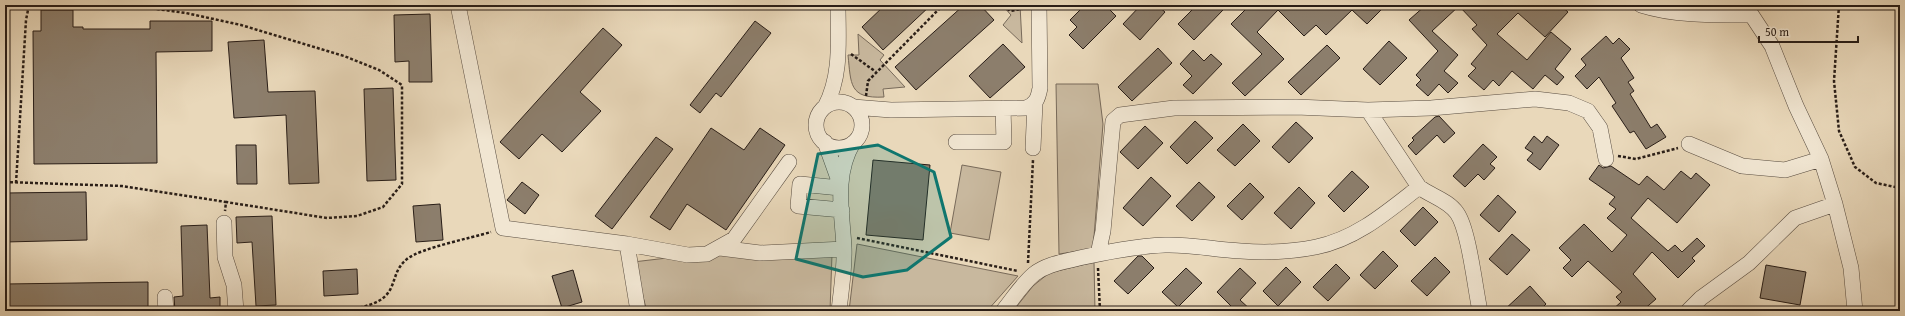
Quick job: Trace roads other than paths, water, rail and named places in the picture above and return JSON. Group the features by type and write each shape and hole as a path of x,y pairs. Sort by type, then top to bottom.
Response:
{"street":[{"path":"458,5 503,228 627,244 688,255 707,254 734,239 788,162"},
{"path":"838,5 838,70 835,84 825,107 818,115 816,122 817,130 825,142 840,186"},
{"path":"1033,148 1035,103 1038,98 1041,78 1039,5"},
{"path":"1641,5 1665,11 1704,15 1748,10 1772,46 1784,79 1821,159 1835,204 1851,268 1855,311"},
{"path":"838,70 842,87 856,107 860,116 857,137"},
{"path":"1098,254 1103,230 1113,121 1120,115 1174,108 1296,107 1368,110 1431,108 1535,99 1569,103 1588,111 1600,128 1606,157"},
{"path":"825,107 836,102 856,107 891,110 1026,108 1035,103"},
{"path":"956,142 1004,142 1003,108"},
{"path":"839,311 843,242 840,186 842,167 846,155 857,137 878,114 891,110"},
{"path":"1368,110 1419,187 1428,194 1440,199 1457,213 1466,237 1480,311"},
{"path":"825,142 839,147 857,137"},
{"path":"1690,144 1742,166 1785,170 1821,159"},
{"path":"840,186 800,184 798,206 842,210"},
{"path":"1002,311 1031,273 1051,264 1098,254 1166,245 1268,252 1292,251 1316,247 1335,242 1352,234 1376,220 1419,187"},
{"path":"1688,311 1700,298 1749,262 1794,218 1835,204"},
{"path":"224,223 225,257 234,285 236,311"},
{"path":"720,248 760,253 843,242"},
{"path":"627,244 638,311"}]}
